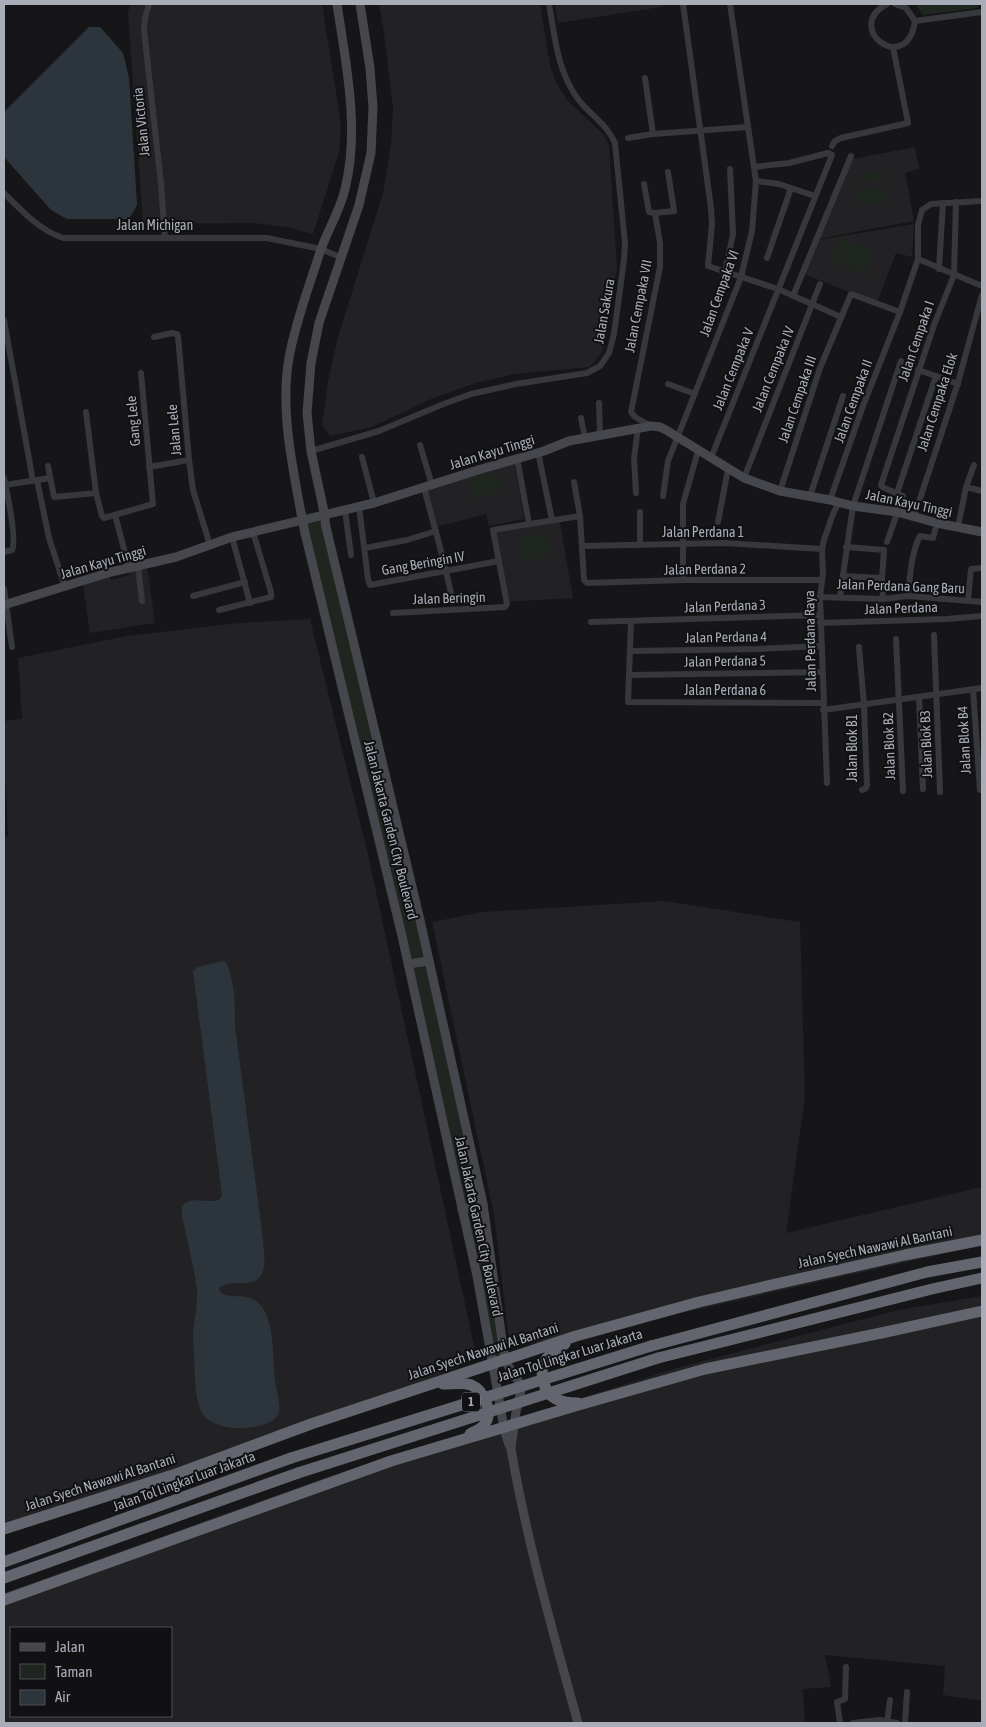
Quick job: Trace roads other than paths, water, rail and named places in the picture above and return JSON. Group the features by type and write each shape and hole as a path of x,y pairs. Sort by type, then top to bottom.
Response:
{"highway":[{"name":"Jalan Syech Nawawi Al Bantani","path":"4,1529 179,1473 310,1424 576,1336 699,1302 905,1255 982,1240"},
{"name":"Jalan Tol Lingkar Luar Jakarta","path":"4,1562 290,1458 651,1346 927,1272 982,1262"},
{"name":"1","path":"4,1578 298,1473 658,1358 982,1278"},
{"path":"4,1600 391,1461 705,1368 886,1332 982,1310"},
{"path":"576,1336 548,1356 541,1371 547,1393 553,1399 567,1403 589,1403"},
{"path":"427,1385 470,1384 481,1393 485,1400 487,1419 485,1425 446,1446"}],"street":[{"name":"Jalan Victoria","path":"149,4 144,30 161,184 164,238"},
{"name":"Jalan Jakarta Garden City Boulevard","path":"337,4 351,111 350,152 345,189 321,249 299,318 289,359 286,412 291,459 305,533 408,964 462,1209 492,1364 509,1427 511,1451 520,1502 578,1723"},
{"name":"Jalan Jakarta Garden City Boulevard","path":"360,4 370,68 373,107 371,153 362,193 342,258 318,323 311,363 307,413 311,452 326,528 429,961 483,1204 505,1361 520,1382 520,1400 509,1427"},
{"name":"Jalan Sakura","path":"311,452 379,432 471,394 516,384 587,373 600,366 609,354 622,284 625,243 615,143 605,126 580,101 567,82 557,52 549,4"},
{"path":"683,4 712,216 708,265 778,289 841,317"},
{"name":"Jalan Cempaka VI","path":"663,496 668,460 741,277 752,231 756,181 730,4"},
{"path":"887,4 879,8 873,16 872,30 880,42 893,47 902,44 910,38 914,30 915,21 906,8 895,4"},
{"path":"915,21 982,12"},
{"path":"832,146 834,141 841,138 908,123 893,47"},
{"path":"645,78 653,134"},
{"path":"628,138 653,134 748,127"},
{"name":"Jalan Cempaka V","path":"711,458 832,155 789,163 754,166"},
{"path":"793,296 851,156"},
{"path":"725,272 733,234 730,170"},
{"path":"655,214 675,210 668,172"},
{"path":"756,181 774,183 815,196"},
{"name":"Jalan Cempaka VII","path":"644,184 648,211 655,214 660,243 660,267 631,412 635,417 651,426"},
{"path":"767,258 791,188"},
{"name":"Jalan Michigan","path":"4,194 34,222 54,235 63,238 267,238 321,249 342,258"},
{"path":"956,202 982,201"},
{"name":"Jalan Cempaka II","path":"835,501 863,406 900,312 918,259 918,225 922,210 931,204 956,202"},
{"name":"Jalan Cempaka I","path":"897,493 881,485 918,370 954,275 956,202"},
{"path":"939,269 943,203"},
{"path":"918,259 954,275 982,284"},
{"name":"Jalan Cempaka IV","path":"744,478 820,284"},
{"name":"Jalan Cempaka III","path":"780,491 820,368 850,294 900,312"},
{"name":"Jalan Cempaka Elok","path":"914,517 958,384 982,295"},
{"path":"4,320 35,480 49,538 65,587"},
{"name":"Jalan Lele","path":"154,337 172,334 177,334 178,336 188,460 198,509 210,545"},
{"path":"840,596 853,506 901,361"},
{"path":"918,370 958,384"},
{"name":"Gang Lele","path":"115,515 153,504 141,373"},
{"path":"887,542 903,496 897,493 936,376"},
{"path":"668,384 695,394"},
{"path":"810,496 844,396"},
{"path":"599,403 600,435"},
{"path":"86,412 96,493 103,517 115,515 133,567 142,601"},
{"path":"581,418 584,438"},
{"name":"Jalan Kayu Tinggi","path":"5,605 133,567 176,557 232,537 374,503 569,441 651,426 660,427 744,478 780,491 853,506 897,512 982,532"},
{"path":"636,493 634,459 638,427"},
{"path":"420,445 436,531 451,594"},
{"path":"683,580 683,504 698,451"},
{"path":"538,452 552,520"},
{"path":"362,457 374,503"},
{"path":"517,458 529,524"},
{"path":"149,467 188,460"},
{"path":"958,527 966,487 974,465"},
{"path":"48,466 54,497 96,493"},
{"path":"718,522 728,469"},
{"path":"4,552 12,550 14,546 5,485 50,478"},
{"path":"574,482 580,516 582,546"},
{"path":"966,487 982,491"},
{"name":"Jalan Perdana Raya","path":"827,783 820,596 822,549 835,501"},
{"name":"Gang Beringin IV","path":"359,506 370,584 447,572 499,561"},
{"path":"345,510 351,555"},
{"path":"640,512 640,545"},
{"path":"499,561 493,530 580,516"},
{"path":"908,596 910,572 917,542 920,536 933,538 937,522"},
{"path":"365,548 407,540 436,531"},
{"path":"219,610 266,599 272,595 254,532"},
{"path":"232,537 250,603"},
{"name":"Jalan Perdana 1","path":"582,546 724,544 822,549"},
{"name":"Jalan Perdana 2","path":"582,546 584,580 587,583 683,580 822,580"},
{"path":"846,547 884,550 883,599"},
{"name":"Jalan Beringin","path":"393,613 503,608 506,606 499,561"},
{"path":"968,600 971,569 982,568"},
{"path":"843,576 882,578"},
{"path":"193,596 245,582"},
{"path":"4,589 12,648"},
{"name":"Jalan Perdana Gang Baru","path":"820,596 883,599 908,596 982,602"},
{"name":"Jalan Perdana 3","path":"591,622 820,616"},
{"name":"Jalan Perdana","path":"820,623 982,616"},
{"path":"629,674 630,621"},
{"name":"Jalan Blok B3","path":"934,636 938,694 940,792"},
{"name":"Jalan Blok B2","path":"896,639 903,791"},
{"name":"Jalan Perdana 4","path":"630,651 822,646"},
{"name":"Jalan Blok B1","path":"859,647 864,705 867,785 862,790"},
{"name":"Jalan Perdana 5","path":"629,674 822,672"},
{"name":"Jalan Perdana 6","path":"629,674 627,701 629,702 824,706 864,705 982,688"},
{"name":"Jalan Blok B4","path":"973,689 980,790"},
{"path":"919,697 923,788"},
{"path":"408,964 429,961"},
{"path":"462,1209 483,1204"},
{"path":"840,1723 837,1702 844,1699 846,1667"},
{"path":"905,1723 907,1692"},
{"path":"887,1722 890,1700"},
{"path":"853,1723 879,1720 897,1723"}],"water":[{"path":"89,27 100,27 123,53 129,78 137,205 129,219 67,219 51,210 4,157 4,112"},
{"path":"223,961 226,962 229,969 233,985 235,1026 263,1239 264,1268 258,1279 252,1282 225,1285 220,1287 219,1290 228,1296 248,1297 254,1300 261,1305 266,1314 272,1339 279,1408 278,1415 272,1421 262,1425 238,1428 226,1427 206,1418 201,1411 197,1398 193,1336 197,1290 182,1216 182,1206 186,1203 195,1200 219,1200 222,1195 193,971 198,967"}]}
